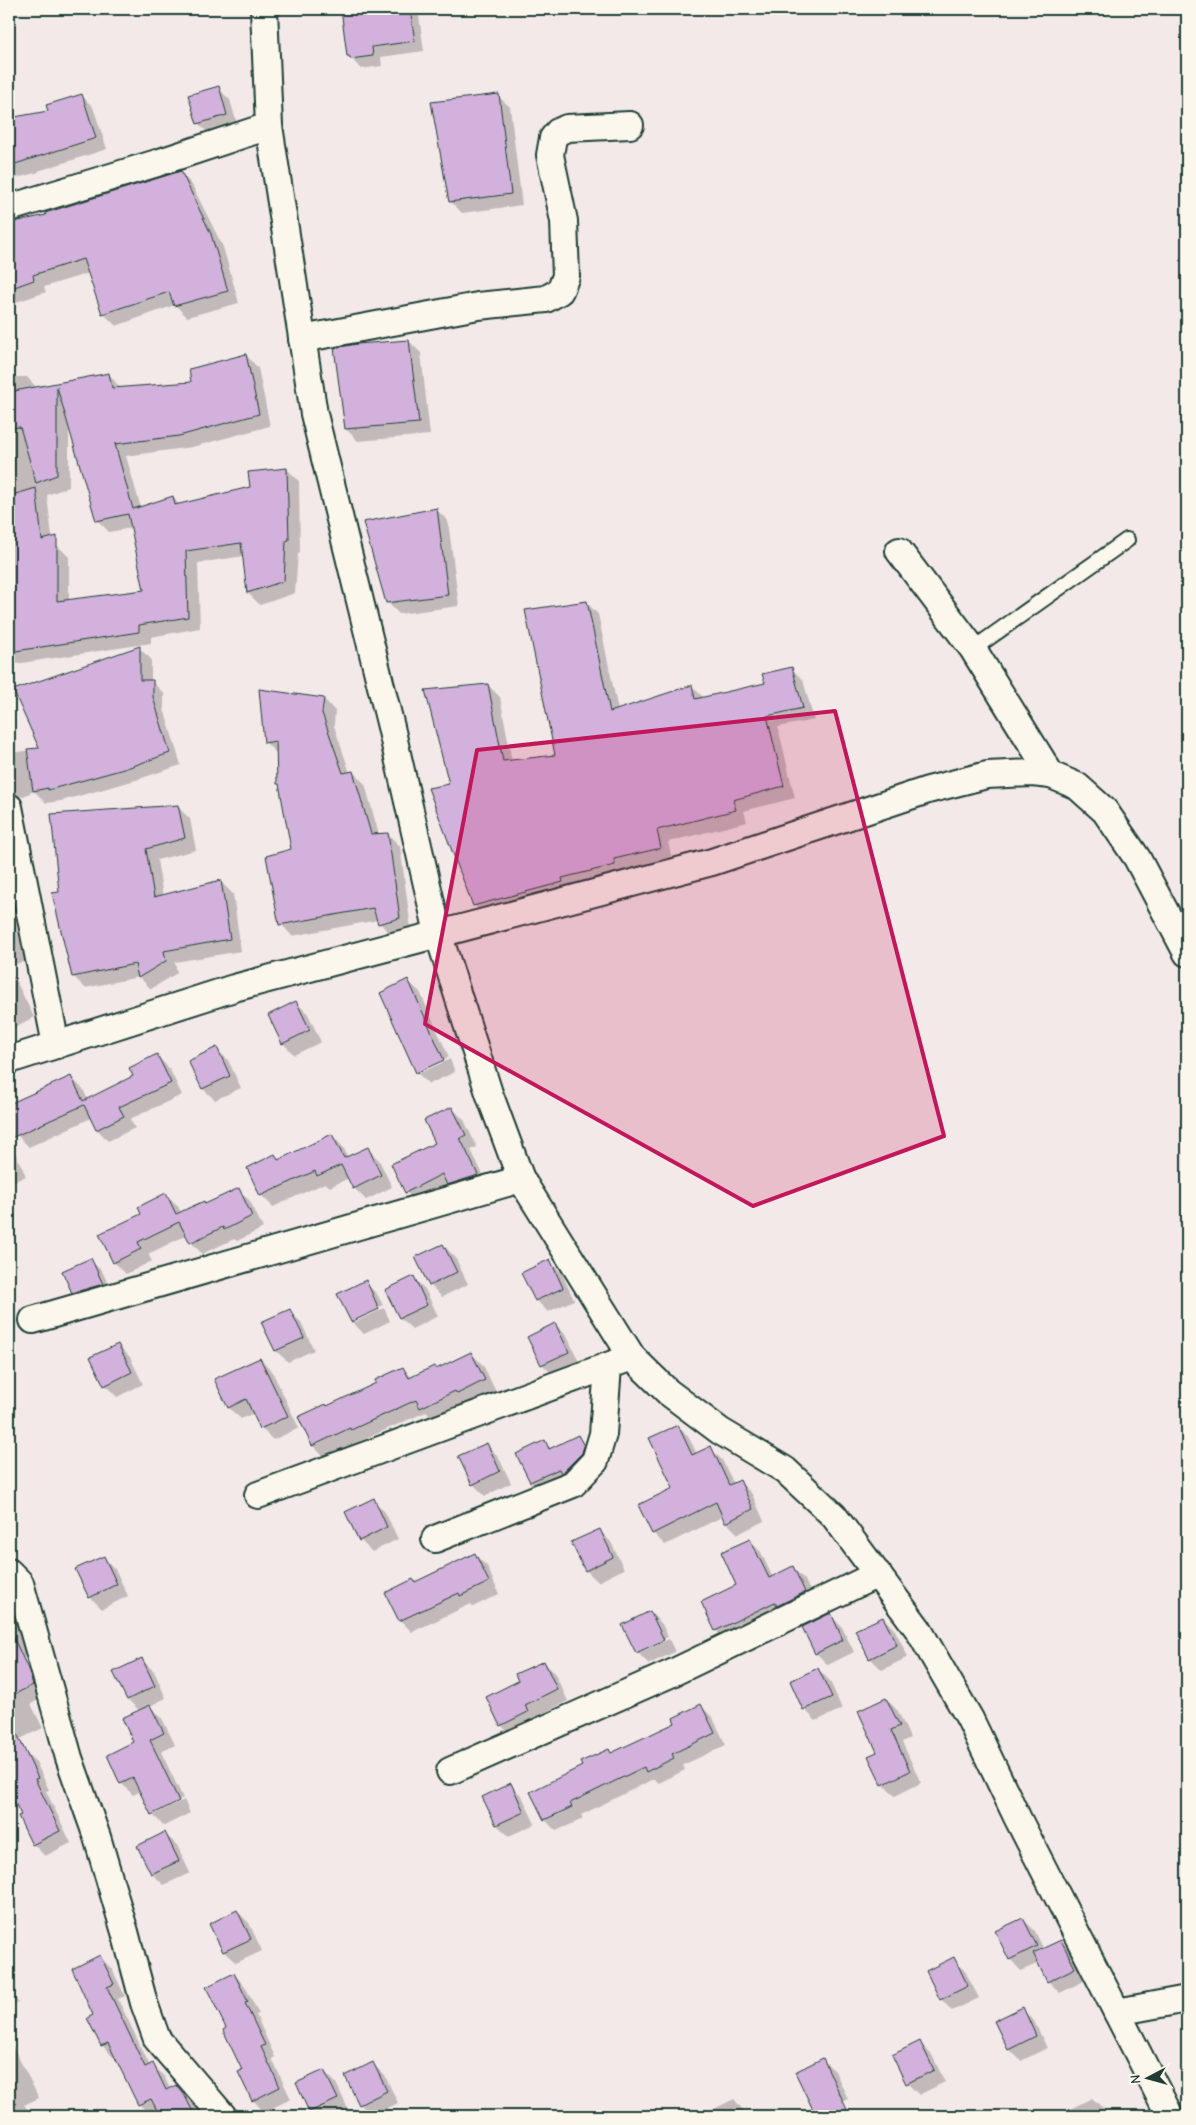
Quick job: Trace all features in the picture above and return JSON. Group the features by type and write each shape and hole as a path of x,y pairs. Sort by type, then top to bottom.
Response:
{"street":[{"path":"264,9 269,126 316,422 438,933 489,1093 521,1179 632,1357 668,1392 720,1431 785,1470 834,1516 918,1629 970,1719 1018,1819 1170,2116"},
{"path":"9,208 269,126"},
{"path":"302,339 478,306 546,299 560,291 566,276 564,221 550,155 553,138 558,132 566,128 630,126"},
{"path":"899,551 973,649 1051,775"},
{"path":"9,1060 234,988 712,862 960,780 987,775 1032,773 1051,775 1077,786 1105,811 1137,858 1187,953"},
{"path":"9,807 12,839 33,922 56,1045"},
{"path":"33,1320 521,1179"},
{"path":"258,1495 632,1357"},
{"path":"435,1539 573,1484 595,1461 603,1434 608,1366"},
{"path":"9,1572 20,1583 69,1758 97,1838 144,2003 157,2039 223,2116"},
{"path":"450,1771 670,1674 878,1574"},
{"path":"1117,2012 1187,1999"}],"lane":[{"path":"973,649 1127,540"}],"highlighted area":[{"path":"835,711 944,1136 753,1206 425,1024 477,750"}],"building":[{"path":"341,9 410,9 415,41 372,47 373,56 350,59 347,56"},
{"path":"219,86 227,115 197,124 188,95"},
{"path":"82,94 96,138 9,166 9,118 48,111 46,105"},
{"path":"499,94 511,194 449,202 431,102"},
{"path":"181,171 211,234 228,291 174,306 169,292 102,314 83,259 33,275 34,280 9,289 9,223 46,215 45,213"},
{"path":"409,340 419,423 345,429 334,348 357,344"},
{"path":"246,354 259,414 179,436 115,444 133,509 173,496 175,505 250,487 248,472 287,468 289,540 286,541 284,581 247,593 241,543 186,551 188,617 139,625 139,632 9,652 9,496 36,488 42,540 57,536 57,601 144,590 128,514 96,521 57,387 57,475 36,483 20,427 9,428 9,392 109,373 112,388 191,382 189,369"},
{"path":"437,508 448,595 386,603 363,522"},
{"path":"587,601 610,712 692,685 695,699 765,683 762,674 792,667 803,708 767,716 784,786 733,800 736,810 657,830 661,848 614,859 615,865 562,878 563,882 473,906 428,788 449,784 425,690 488,684 503,761 555,755 525,610"},
{"path":"140,646 140,680 153,680 153,697 170,753 124,769 48,790 48,788 33,791 27,749 39,748 13,690"},
{"path":"259,689 324,698 322,713 343,773 353,771 371,834 388,833 400,918 378,924 373,908 279,925 266,856 291,849 279,784 277,784 276,741 264,743"},
{"path":"178,805 185,838 146,849 154,897 221,880 230,939 164,951 166,961 138,978 135,964 72,977 52,893 59,892 51,814"},
{"path":"408,979 444,1060 416,1073 380,993"},
{"path":"296,1001 310,1030 282,1044 268,1015"},
{"path":"217,1047 230,1076 202,1089 188,1061"},
{"path":"157,1054 171,1083 119,1107 124,1116 96,1130 84,1105 9,1139 9,1104 71,1076 83,1101 133,1076 129,1068"},
{"path":"452,1107 466,1135 460,1138 478,1175 447,1185 442,1174 405,1193 391,1164 435,1143 424,1120"},
{"path":"332,1134 344,1158 368,1147 381,1175 353,1189 341,1165 317,1176 315,1171 260,1196 247,1168 275,1154 278,1160"},
{"path":"239,1188 252,1216 224,1230 223,1227 190,1243 179,1222 138,1242 141,1249 113,1263 99,1234 141,1214 138,1207 166,1193 176,1214 204,1201 205,1204"},
{"path":"443,1244 457,1272 429,1286 415,1257"},
{"path":"91,1258 103,1284 72,1293 62,1271"},
{"path":"550,1259 563,1288 535,1301 521,1273"},
{"path":"414,1276 427,1305 399,1318 385,1290"},
{"path":"366,1280 379,1309 351,1322 337,1294"},
{"path":"290,1309 304,1338 275,1351 261,1322"},
{"path":"555,1323 569,1352 541,1365 527,1337"},
{"path":"118,1344 132,1372 104,1386 90,1357"},
{"path":"471,1352 485,1380 457,1394 455,1391 420,1408 416,1400 312,1446 298,1417 326,1404 327,1406 376,1383 375,1380 403,1367 409,1378 434,1366 436,1369"},
{"path":"260,1358 288,1416 260,1429 246,1399 228,1408 214,1379"},
{"path":"678,1425 692,1455 711,1446 729,1485 740,1480 753,1509 725,1523 716,1502 652,1534 638,1505 673,1488 649,1438"},
{"path":"578,1435 584,1446 582,1453 564,1471 561,1473 559,1469 530,1482 516,1454 545,1440 549,1449"},
{"path":"487,1443 500,1471 472,1485 458,1456"},
{"path":"374,1498 387,1527 359,1541 345,1512"},
{"path":"600,1529 613,1557 585,1571 571,1542"},
{"path":"750,1539 769,1578 793,1566 805,1592 777,1606 775,1602 715,1631 701,1602 736,1585 721,1552"},
{"path":"475,1553 489,1582 460,1596 459,1593 399,1621 385,1593 413,1579 415,1582"},
{"path":"104,1556 117,1584 89,1598 75,1569"},
{"path":"650,1611 664,1640 636,1653 622,1625"},
{"path":"831,1613 843,1640 815,1654 802,1627"},
{"path":"883,1617 897,1645 869,1659 855,1630"},
{"path":"9,1628 28,1669 33,1685 9,1697"},
{"path":"142,1658 155,1686 127,1700 113,1672"},
{"path":"544,1661 557,1689 525,1705 528,1712 500,1726 486,1697 518,1681 515,1674"},
{"path":"818,1668 832,1697 803,1710 790,1681"},
{"path":"886,1698 900,1726 891,1730 910,1771 882,1785 868,1756 877,1752 858,1711"},
{"path":"701,1704 715,1733 672,1754 674,1758 646,1772 644,1767 570,1803 572,1807 544,1820 530,1792 582,1766 580,1762 609,1749 611,1753 675,1723 673,1718"},
{"path":"150,1705 164,1733 150,1740 179,1801 151,1815 133,1778 120,1784 107,1755 133,1742 122,1718"},
{"path":"9,1717 38,1778 35,1779 60,1831 32,1845 18,1816 21,1815 9,1790"},
{"path":"511,1783 524,1812 496,1825 482,1797"},
{"path":"165,1832 179,1861 151,1874 137,1846"},
{"path":"237,1910 251,1939 223,1952 209,1924"},
{"path":"1023,1918 1037,1946 1009,1960 995,1931"},
{"path":"1061,1940 1075,1968 1047,1982 1033,1953"},
{"path":"100,1955 114,1984 107,1987 145,2067 153,2063 166,2090 176,2085 184,2094 195,2116 160,2116 151,2099 138,2105 108,2043 101,2046 87,2018 93,2015 72,1969"},
{"path":"954,1957 968,1986 940,2000 926,1971"},
{"path":"234,1973 248,2002 245,2003 265,2045 261,2047 280,2087 252,2101 238,2072 242,2070 223,2030 226,2028 206,1987"},
{"path":"1023,2007 1036,2036 1008,2050 994,2021"},
{"path":"920,2041 934,2070 906,2084 892,2055"},
{"path":"823,2058 850,2116 816,2116 795,2072"},
{"path":"373,2062 387,2091 359,2105 345,2076"},
{"path":"324,2070 338,2099 309,2112 296,2083"}]}
